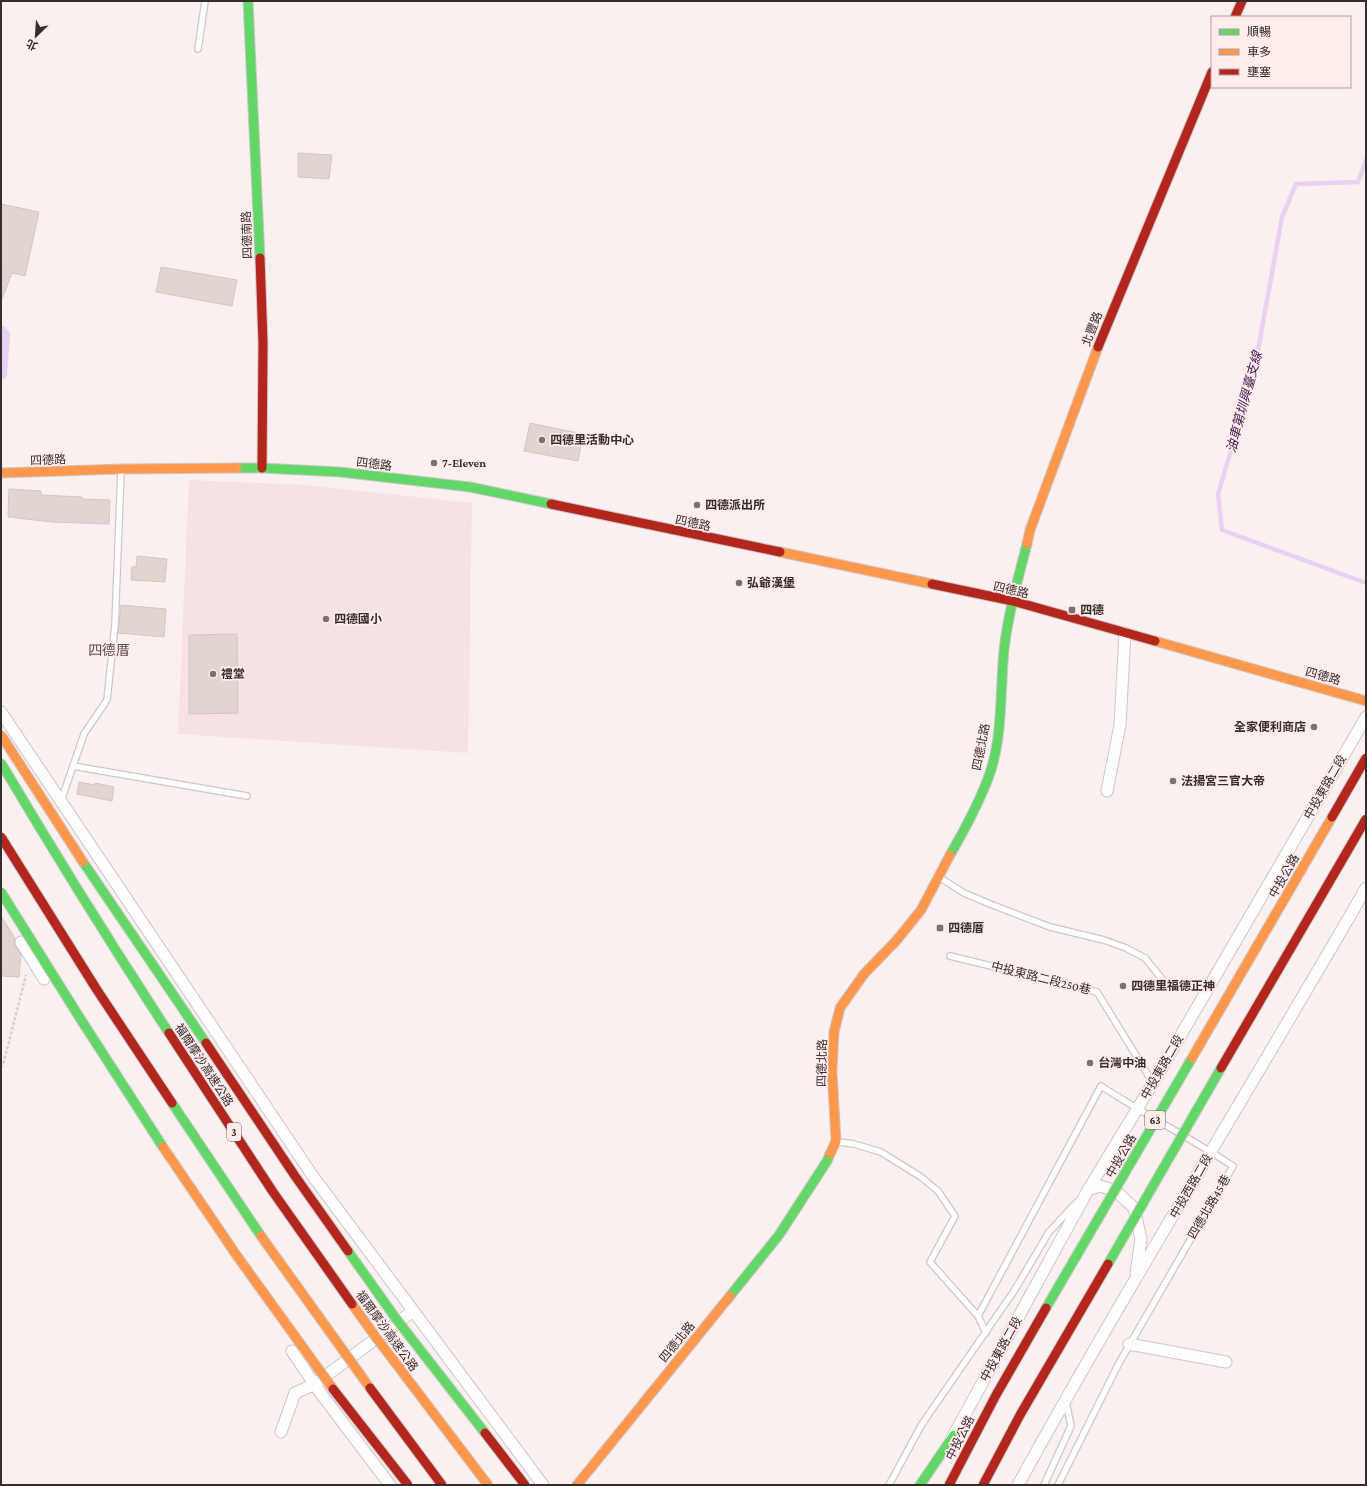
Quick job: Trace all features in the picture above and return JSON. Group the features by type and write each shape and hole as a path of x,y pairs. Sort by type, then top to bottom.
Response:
{"main road":[{"name":"四德南路","path":"248,1 261,286 262,468"},
{"path":"1235,16 1242,1"},
{"name":"北豐路","path":"1013,602 1030,530 1103,332 1211,74"},
{"name":"四德路","path":"1,474 121,469 262,468 340,472 470,488 1013,602 1366,701"},
{"name":"四德北路","path":"577,1485 779,1235 827,1161 836,1141 832,1071 834,1032 840,1008 864,974 896,941 921,910 970,819 990,773 998,739 1004,649 1013,602"},
{"path":"1,735 62,830 295,1176 397,1320 525,1485"},
{"name":"中投公路","path":"949,1485 996,1395 1366,758"},
{"name":"福爾摩沙高速公路","path":"1,763 47,841 126,968 273,1192 375,1336 488,1485"},
{"path":"983,1485 1020,1415 1366,819"},
{"path":"1,837 97,990 244,1212 346,1356 442,1485"},
{"path":"1,892 67,999 217,1227 322,1374 408,1485"},
{"path":"920,1485 954,1435"}],"street":[{"path":"1107,791 1120,725 1125,633"},
{"path":"1,712 312,1175 543,1485"},
{"name":"中投東路二段","path":"931,1485 954,1435 1088,1190 1153,1084 1366,717"},
{"name":"中投西路二段","path":"1018,1485 1136,1278 1310,986 1366,888"},
{"path":"1,905 30,959 315,1384 390,1485"},
{"path":"1088,1190 1100,1186 1116,1191 1134,1208 1141,1239 1136,1278"},
{"path":"282,1432 295,1392 315,1384 413,1311"},
{"path":"1130,1344 1226,1362"}],"lane":[{"path":"198,48 205,1"},
{"path":"61,801 84,734 107,700 115,625 121,469"},
{"path":"73,766 247,796"},
{"path":"939,876 964,893 990,904 1050,927 1104,940 1126,948 1145,958 1168,985"},
{"name":"中投東路二段250巷","path":"950,956 1097,992 1153,1084"},
{"name":"四德北路45巷","path":"978,1316 1101,1086 1137,1110 1233,1166 1118,1363 1058,1485"},
{"path":"836,1141 854,1144 881,1152 921,1177 938,1191 955,1216 930,1262 978,1316 986,1333"},
{"path":"889,1485 922,1424 1014,1292 1049,1232 1088,1190"},
{"path":"1044,1485 1071,1426 1066,1399"}],"path":[{"path":"1,1068 30,959"}],"shaded area":[{"path":"1,326 4,326 10,333 7,376 4,379 1,379"},
{"name":"四德國小","path":"189,480 306,485 472,503 468,753 178,734"}],"building":[{"path":"298,153 332,155 329,179 298,177"},
{"path":"1,204 39,212 25,276 12,273 2,299"},
{"path":"161,267 237,280 232,306 156,292"},
{"name":"四德里活動中心","path":"530,423 583,434 578,461 524,451"},
{"path":"9,489 41,491 41,495 110,500 109,524 52,522 8,517"},
{"path":"137,556 167,559 165,582 131,580 132,567 136,567"},
{"path":"121,605 166,609 164,637 118,633"},
{"name":"禮堂","path":"237,634 238,713 189,714 189,635"},
{"path":"79,782 95,785 95,783 114,787 112,801 77,794"},
{"path":"1,916 15,938 15,945 21,955 19,977 1,976"}],"waterway":[{"name":"油車第圳興臺支線","path":"1366,160 1358,182 1296,184 1282,217 1254,373 1218,494 1222,530 1366,583"}],"traffic: fast":[{"path":"248,1 260,258"},
{"path":"237,468 340,472 470,487 551,504"},
{"path":"950,855 977,805 990,773 994,758 999,728 1004,650 1008,623 1027,544"},
{"path":"1,763 84,899 169,1033"},
{"path":"83,862 206,1043"},
{"path":"1,892 163,1147"},
{"path":"1046,1308 1192,1058"},
{"path":"1108,1264 1221,1068"},
{"path":"172,1103 261,1236"},
{"path":"730,1296 779,1235 830,1154"},
{"path":"348,1251 397,1320 485,1433"},
{"path":"920,1485 954,1435"}],"traffic: slow":[{"path":"1027,544 1030,530 1098,347"},
{"path":"1,473 121,469 237,468"},
{"path":"780,552 932,584"},
{"path":"1155,641 1366,701"},
{"path":"1,735 83,862"},
{"path":"1192,1058 1332,817"},
{"path":"830,1154 836,1141 832,1071 834,1032 840,1008 864,974 896,941 921,910 950,855"},
{"path":"163,1147 237,1256 333,1389"},
{"path":"261,1236 370,1388"},
{"path":"577,1485 730,1296"},
{"path":"352,1304 488,1485"}],"traffic: jam":[{"path":"1235,16 1242,1"},
{"path":"1098,347 1211,74"},
{"path":"260,258 263,343 262,468"},
{"path":"551,504 780,552"},
{"path":"932,584 1013,601 1155,641"},
{"path":"1332,817 1366,758"},
{"path":"1221,1068 1366,819"},
{"path":"1,837 97,990 172,1103"},
{"path":"169,1033 273,1192 352,1304"},
{"path":"206,1043 295,1176 348,1251"},
{"path":"983,1485 1020,1415 1108,1264"},
{"path":"949,1485 996,1395 1046,1308"},
{"path":"370,1388 442,1485"},
{"path":"333,1389 408,1485"},
{"path":"485,1433 525,1485"}],"place":[{"name":"四德里活動中心","path":"542,440"},
{"name":"7-Eleven","path":"434,463"},
{"name":"四德派出所","path":"697,505"},
{"name":"弘爺漢堡","path":"739,583"},
{"name":"四德","path":"1072,610"},
{"name":"四德國小","path":"326,619"},
{"name":"禮堂","path":"213,674"},
{"name":"全家便利商店","path":"1314,727"},
{"name":"法揚宮三官大帝","path":"1173,781"},
{"name":"四德厝","path":"940,928"},
{"name":"四德里福德正神","path":"1123,986"},
{"name":"台灣中油","path":"1090,1063"}],"district":[{"name":"四德厝","path":"109,650"}]}
